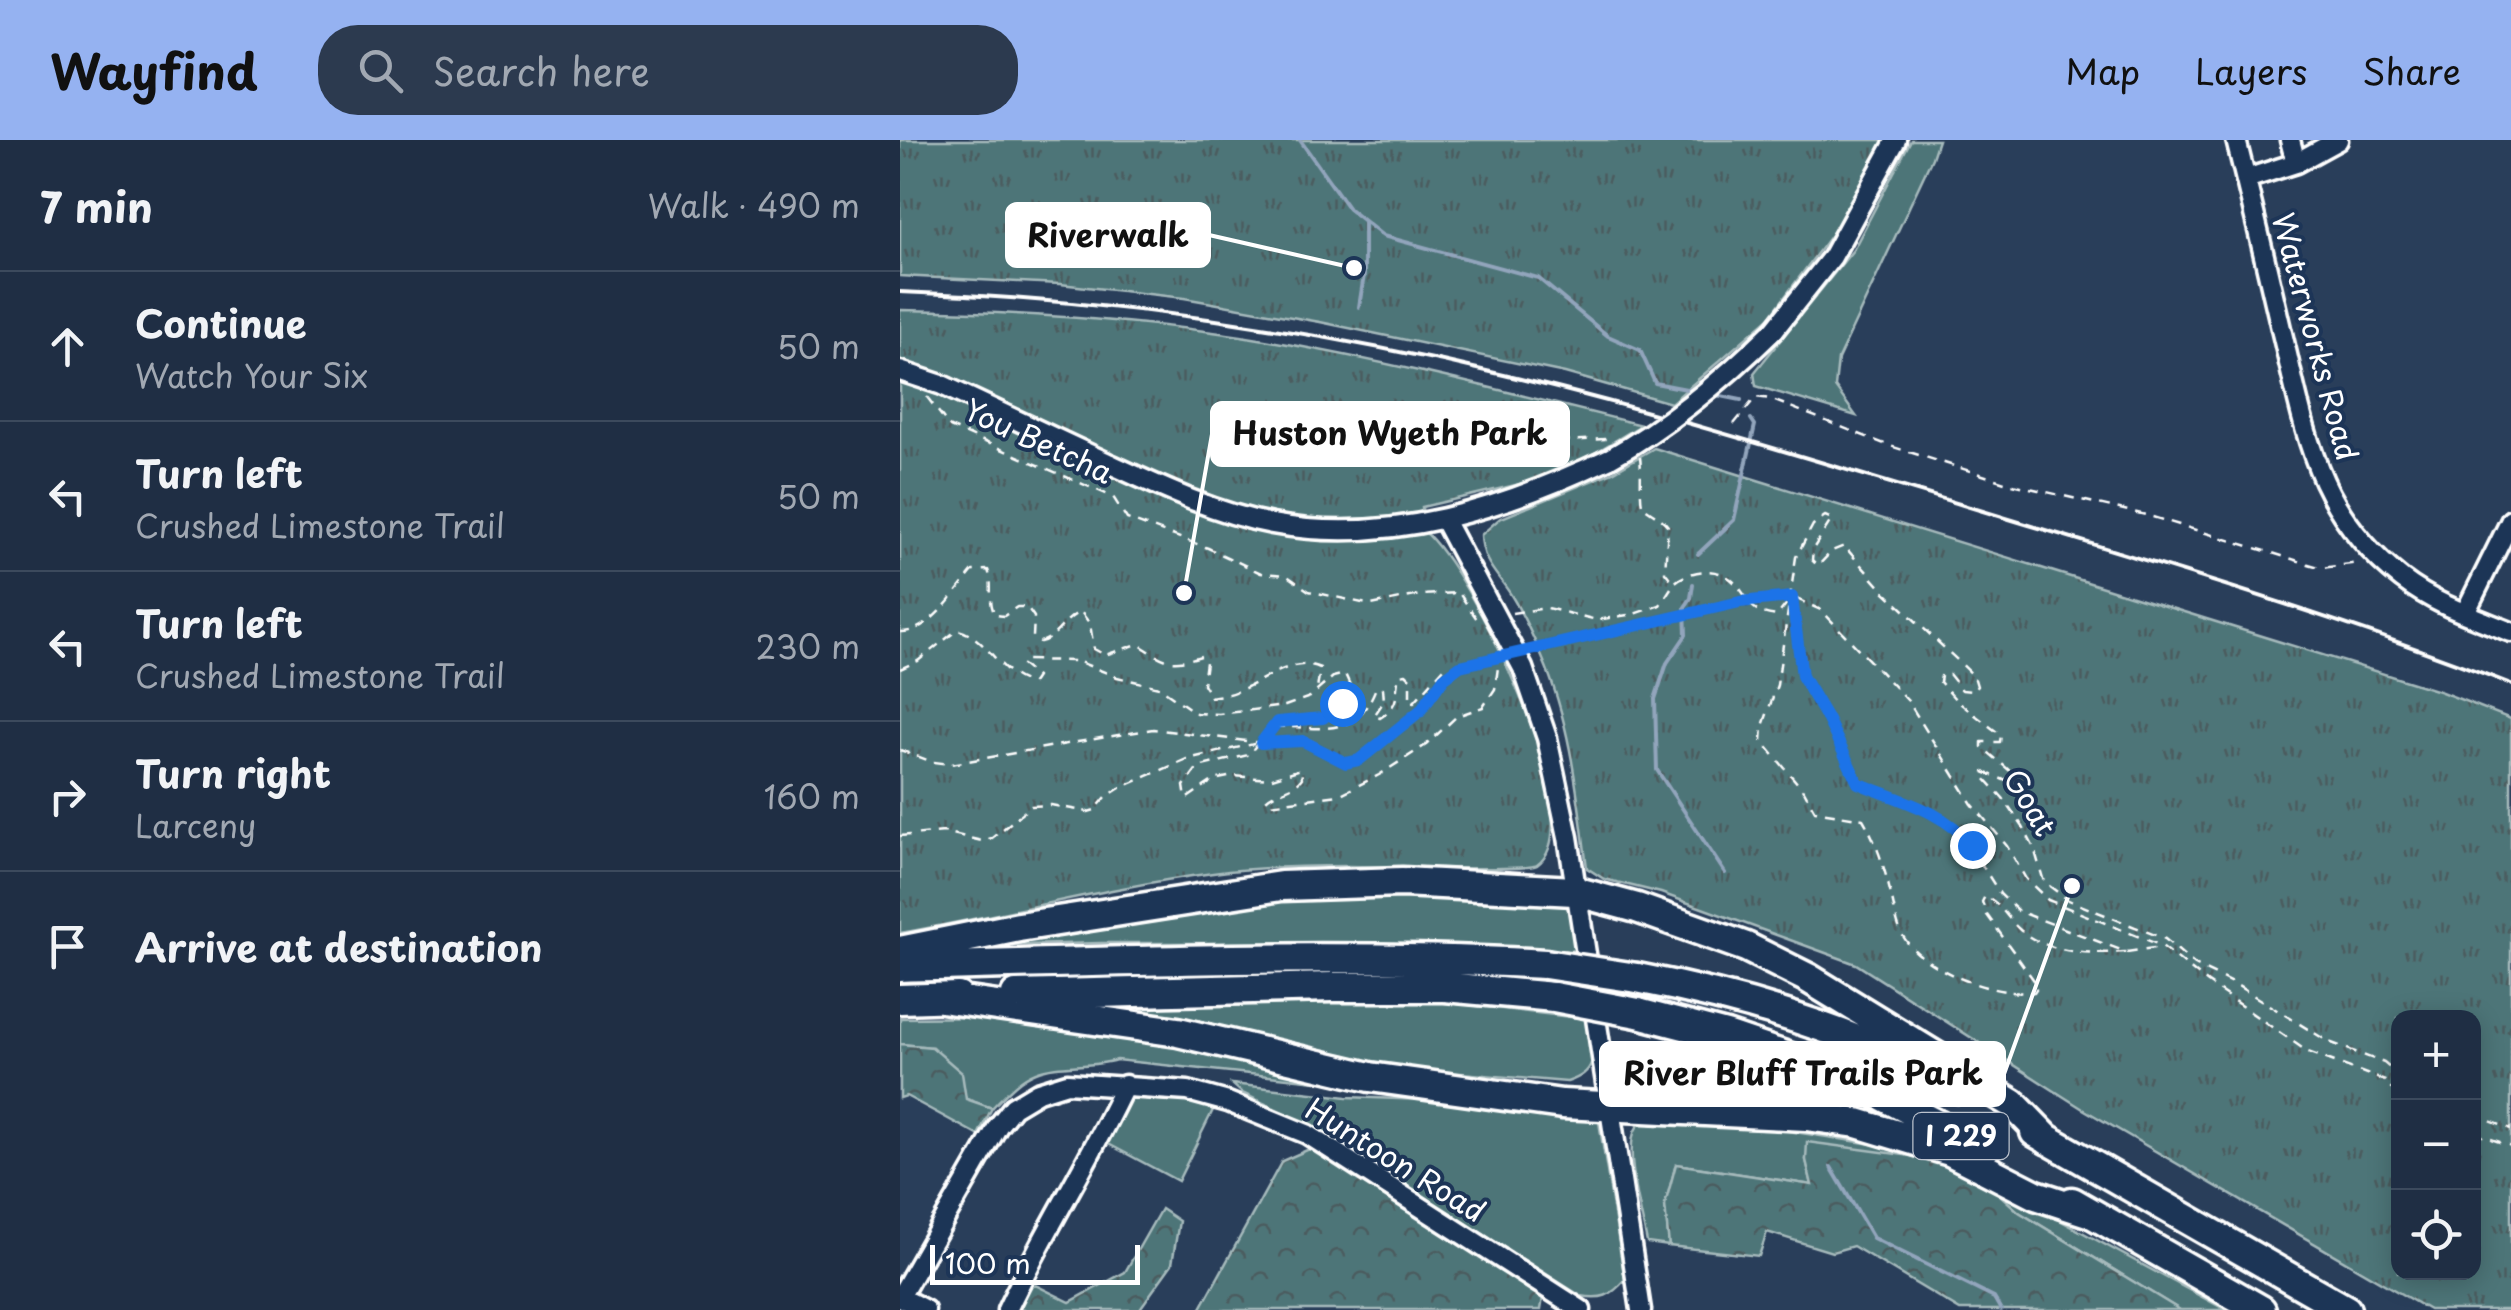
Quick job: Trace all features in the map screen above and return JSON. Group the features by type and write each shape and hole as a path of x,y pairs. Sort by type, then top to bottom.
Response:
{"highway":[{"path":"900,951 1019,927 1281,886 1402,882 1574,891 1636,908 1746,947 1808,978 2013,1104 2048,1140"},
{"name":"I 229","path":"900,967 1438,958 1545,964 1638,978 1733,999 1859,1042 1949,1083 2346,1310"},
{"name":"I 229","path":"900,999 1332,986 1445,987 1554,997 1638,1013 1726,1036 1850,1078 1941,1125 2261,1310"},
{"path":"941,998 1178,1032 1370,1078 1562,1104 1774,1114 1857,1123 1950,1151 2036,1195 2088,1212"}],"street":[{"path":"900,371 1194,501 1267,524 1300,529 1378,530 1444,520 1535,492 1610,458 1710,390 1774,330 1832,258 1896,140"},
{"name":"Waterworks Road","path":"2236,140 2312,455 2343,519 2380,560 2431,599 2511,632"},
{"path":"2290,140 2296,163"},
{"path":"2246,179 2296,163 2338,140"},
{"path":"1444,520 1489,621 1523,668 1547,738 1568,837 1640,1310"},
{"path":"2465,613 2511,520"},
{"name":"Huntoon Road","path":"900,1298 1012,1107 1068,1083 1125,1084 1188,1091 1228,1102 1307,1134 1581,1310"},
{"path":"1007,1310 1026,1265 1088,1161 1125,1084"},
{"path":"900,1298 925,1310"}],"path":[{"name":"You Betcha","path":"930,381 926,398 950,427 1112,497 1127,518 1208,548 1261,573 1286,575 1310,591 1371,604 1459,593 1489,621"},
{"path":"1734,424 1756,397 1770,399 1887,445 2008,483 2146,515 2322,568 2380,560"},
{"path":"1402,422 1433,416 1484,424 1536,442 1606,438"},
{"path":"1639,454 1643,473 1640,499 1668,526 1665,572 1674,584"},
{"name":"Goat","path":"1792,597 1796,557 1802,541 1825,516 1832,519 1812,549 1812,560 1818,566 1832,551 1844,546 1884,591 1974,676 1978,686 1974,691 1962,690 1949,674 1941,676 1940,682 1956,701 2001,735 2000,742 1982,742 1982,747 2010,772 2011,778 2004,780 1984,772 1983,776 2023,827 2044,882 2068,900 2165,939 2196,965 2329,1042 2391,1069"},
{"path":"900,632 930,620 973,571 988,570 988,601 995,614 1004,616 1017,606 1026,607 1034,617 1034,637 1040,642 1050,640 1070,616 1081,612 1090,624 1094,649 1105,656 1138,644 1172,663 1202,656 1206,662 1203,684 1211,697 1236,692 1308,662 1320,668 1316,692"},
{"path":"1489,621 1528,608 1547,608 1597,620 1649,612 1660,605 1674,584 1698,572 1716,571 1734,582 1746,601 1761,614 1777,616 1792,597"},
{"path":"1792,597 1802,676 1858,783 1929,812 1960,830 2000,894 2018,910 2126,952"},
{"path":"1792,597 1777,685 1762,741 1804,791 1815,811 1863,818 1874,838 1901,934 1910,946 1951,974 1978,986 2021,994 2034,992 2038,986 2034,976 1987,916 1982,902 1985,896 2023,934 2051,945 2086,954 2162,946"},
{"path":"900,836 944,832 982,842 1031,806 1088,812 1120,788 1187,759 1261,743 1303,741 1346,763 1359,760 1420,711 1444,678 1460,666 1746,601 1792,597 1821,610 1908,701 1972,804 2007,846 2026,879 2048,900 2162,946 2308,1052 2384,1081 2391,1088"},
{"path":"900,670 918,661 956,630 968,632 996,662 1022,681 1032,683 1036,678 1022,665 1022,660 1077,661 1116,677 1159,688 1196,713 1219,714 1285,706 1316,692 1333,676 1345,674 1350,685 1342,703 1323,718 1287,720 1273,726 1248,755 1198,768 1184,786 1186,799 1214,780 1233,776 1269,779 1302,769 1302,778 1294,789 1270,796 1266,800 1269,804 1339,796 1426,746 1457,716 1483,708 1495,689 1500,662 1494,650"},
{"path":"1273,726 1335,729 1353,721 1366,709 1375,690 1383,688 1384,701 1374,716 1380,718 1390,711 1398,697 1399,675 1410,678 1410,701 1414,702 1438,670 1445,667 1452,672"},
{"path":"900,750 951,764 1153,728 1261,743"},
{"path":"2481,1118 2511,1129"},
{"path":"2481,1135 2511,1146"}],"green space":[{"path":"900,140 1885,140 1854,204 1769,318 1671,403 1565,373 1184,298 1060,284 900,276"},
{"path":"1911,140 1938,140 1838,359 1835,387 1856,416 1756,386 1754,373 1853,250"},
{"path":"900,310 1071,317 1241,336 1392,365 1641,425 1568,469 1422,507 1424,531 1469,593 1495,642 1539,750 1551,800 1551,840 1537,865 1315,866 1230,871 900,933"},
{"path":"1654,448 2439,691 2511,719 2511,1310 2429,1310 2083,1109 1856,964 1661,893 1604,879 1587,868 1572,761 1552,682 1520,610 1487,560 1482,545 1481,535 1499,519 1613,472"},
{"path":"1230,889 1571,901 1576,951 1321,943 940,947"},
{"path":"1330,997 1444,1002 1588,1019 1593,1049 1591,1065 1567,1082 1390,1067 1074,1004"},
{"path":"900,1018 1043,1021 1358,1076 1345,1084 1116,1060 1036,1072 992,1108 966,1099 932,1047 900,1044"},
{"path":"900,1044 932,1047 962,1073 966,1099 992,1108 978,1135 906,1096 900,1098"},
{"path":"1232,1084 1347,1097 1528,1104 1593,1111 1599,1122 1625,1280 1606,1296 1581,1296 1311,1125 1242,1093"},
{"path":"1138,1088 1216,1104 1178,1181 1101,1140 1124,1096"},
{"path":"1672,1113 1879,1145 1927,1158 1806,1160 1812,1185 1676,1164 1665,1205 1669,1246 1647,1243 1633,1166 1633,1137 1644,1120"},
{"path":"1807,1142 1927,1158 1980,1177 2019,1212 2180,1310 1960,1310 1853,1246 1832,1252 1767,1232 1759,1256 1669,1246 1665,1205 1676,1164 1812,1185 1806,1160"},
{"path":"1314,1147 1544,1291 1541,1310 1200,1310 1282,1161"},
{"path":"1980,1177 2226,1310 2180,1310 2019,1212"},
{"path":"1161,1209 1179,1221 1172,1264 1139,1310 1014,1310 1029,1282 1070,1302 1125,1272"}],"waterway":[{"path":"1300,140 1349,209 1383,236 1538,278 1608,336 1640,350 1655,383 1697,391"},
{"path":"1359,307 1364,275 1364,222"},
{"path":"1711,394 1741,400"},
{"path":"1698,554 1734,520 1755,425 1751,419"},
{"path":"1693,584 1685,607 1686,635 1667,663 1655,699 1657,770 1725,873"},
{"path":"1831,1167 1873,1238 1994,1298 2001,1310"}],"railway":[{"path":"900,292 1052,301 1204,318 1355,343 1504,375 1735,437 2170,568 2375,634 2511,684"}],"place":[{"name":"Riverwalk","path":"1354,268"},
{"name":"Huston Wyeth Park","path":"1184,593"},
{"name":"River Bluff Trails Park","path":"2072,886"}],"route":[{"path":"1342,703 1323,718 1277,722 1261,743 1303,741 1346,763 1359,760 1420,711 1444,678 1460,666 1740,602 1792,597 1802,676 1858,783 1938,816 1960,830 1972,845"}]}
